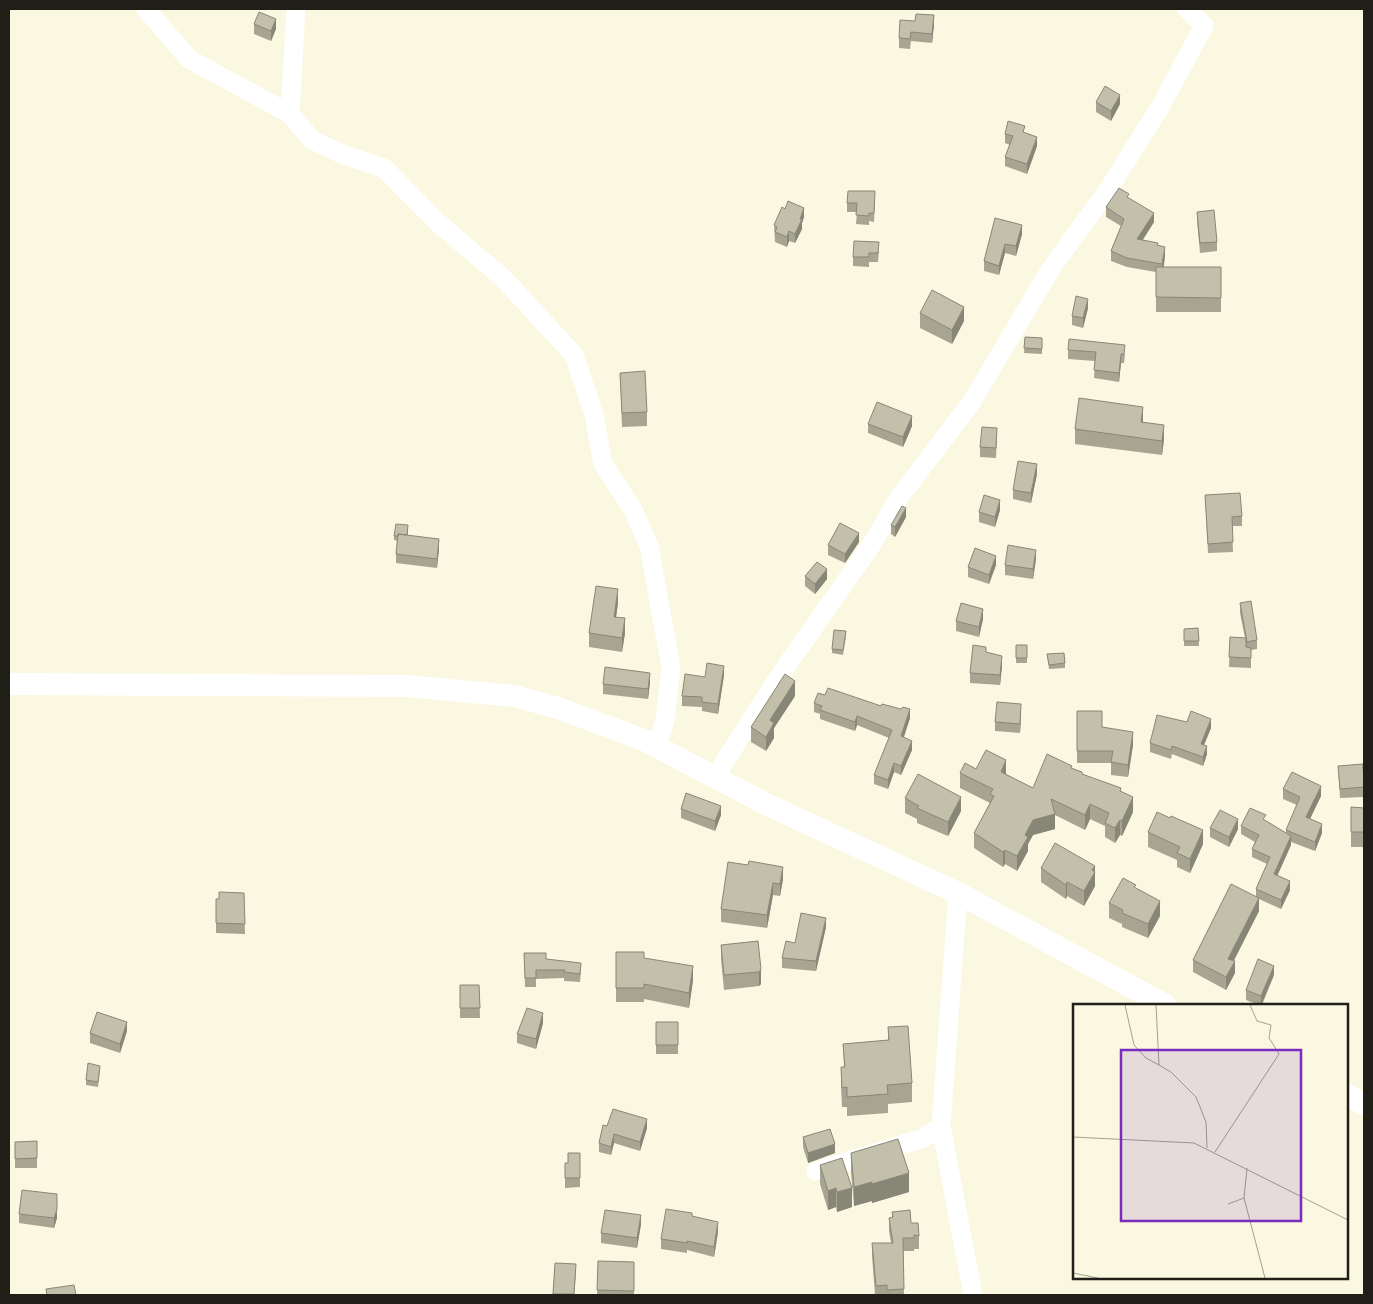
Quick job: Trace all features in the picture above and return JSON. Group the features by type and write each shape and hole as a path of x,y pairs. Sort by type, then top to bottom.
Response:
{"main road":[{"path":"9,684 407,686 514,696 558,708 656,747 958,893 1163,1004"},
{"path":"1348,1096 1364,1104"}],"street":[{"path":"146,9 189,59 290,114 312,140 384,168 436,220 503,278 574,355 594,415 603,464 632,508 649,546 671,668 665,720 656,747"},
{"path":"290,114 296,9"},
{"path":"715,777 778,678 872,544 900,496 971,403 1052,267 1106,193 1160,109 1204,26 1188,9"},
{"path":"958,893 941,1126 973,1295"},
{"path":"816,1171 924,1138 941,1126"}],"building":[{"path":"259,12 276,19 271,31 254,24"},
{"path":"916,14 934,15 932,34 911,32 910,39 899,38 900,20 915,21"},
{"path":"1105,86 1120,95 1111,111 1096,102"},
{"path":"1008,121 1025,126 1023,132 1037,137 1027,164 1005,157 1013,136 1005,134"},
{"path":"1119,188 1129,194 1127,197 1154,213 1137,239 1158,243 1157,245 1165,247 1162,264 1127,258 1111,251 1124,219 1106,207"},
{"path":"848,191 875,191 874,213 869,213 869,216 856,215 857,203 847,203"},
{"path":"788,201 804,208 800,219 802,219 795,234 789,231 787,237 775,232 777,227 774,225 782,207 785,209"},
{"path":"1214,210 1217,242 1200,243 1197,212"},
{"path":"995,218 1022,225 1016,246 1005,244 999,266 984,261"},
{"path":"854,241 879,242 878,253 869,253 869,257 853,257"},
{"path":"1156,267 1221,267 1221,298 1156,297"},
{"path":"932,290 964,307 952,330 920,313"},
{"path":"1076,296 1088,299 1083,318 1072,316"},
{"path":"1025,337 1042,338 1042,349 1024,348"},
{"path":"1069,339 1125,345 1124,354 1121,354 1119,373 1094,370 1096,352 1068,350"},
{"path":"645,371 647,412 622,413 620,373"},
{"path":"1079,398 1143,407 1141,422 1164,425 1162,441 1075,429"},
{"path":"877,402 912,416 903,437 868,424"},
{"path":"982,427 997,428 996,448 980,447"},
{"path":"1018,461 1037,464 1031,493 1013,490"},
{"path":"1240,493 1242,516 1232,517 1233,542 1208,544 1205,495"},
{"path":"984,495 1000,500 995,517 979,512"},
{"path":"902,506 906,508 895,527 891,525"},
{"path":"840,523 859,533 845,554 828,545"},
{"path":"396,524 408,525 407,535 398,534 398,536 394,536"},
{"path":"398,534 439,539 437,559 396,554"},
{"path":"1008,545 1036,550 1033,569 1005,565"},
{"path":"975,548 996,556 989,575 968,567"},
{"path":"817,562 827,569 815,584 805,576"},
{"path":"596,586 618,589 614,617 625,618 622,638 589,633"},
{"path":"1251,601 1257,640 1247,642 1240,603"},
{"path":"961,603 983,609 979,627 956,621"},
{"path":"1198,628 1199,641 1184,641 1184,629"},
{"path":"834,630 846,631 843,650 832,649"},
{"path":"1230,637 1246,638 1246,647 1251,648 1251,658 1229,657"},
{"path":"973,645 986,647 986,652 1002,656 1000,675 970,673"},
{"path":"1016,645 1027,645 1027,658 1016,658"},
{"path":"1064,653 1065,663 1049,665 1047,654"},
{"path":"707,663 724,666 718,704 702,702 702,697 682,696 685,674 705,677"},
{"path":"605,667 650,673 648,689 603,684"},
{"path":"785,674 795,681 770,720 774,723 766,737 751,727"},
{"path":"828,688 881,706 882,704 901,709 903,707 910,709 901,736 912,741 901,766 894,763 888,780 874,775 892,730 857,716 855,722 820,710 822,706 814,703 818,693 825,695"},
{"path":"997,702 1021,704 1020,724 995,722"},
{"path":"1077,711 1102,711 1102,727 1133,732 1128,765 1111,762 1113,751 1077,751"},
{"path":"1191,711 1211,719 1201,744 1207,746 1203,757 1172,746 1171,750 1150,743 1157,715 1187,722"},
{"path":"986,750 1006,760 1001,772 1033,788 1047,754 1072,766 1071,768 1082,772 1082,774 1121,788 1120,791 1133,797 1122,821 1120,820 1115,828 1105,823 1109,813 1090,804 1085,815 1051,799 1055,814 1033,820 1025,835 1028,837 1017,856 1005,850 1003,852 974,833 994,796 990,794 993,789 960,773 965,763 976,769"},
{"path":"1363,764 1364,787 1340,789 1338,766"},
{"path":"1292,772 1321,786 1306,817 1322,824 1315,842 1286,830 1300,797 1283,789"},
{"path":"918,774 961,797 948,822 917,808 919,806 905,798"},
{"path":"686,793 721,806 715,821 681,809"},
{"path":"1351,807 1364,808 1364,832 1351,832"},
{"path":"1250,808 1266,815 1263,819 1291,836 1274,874 1290,881 1281,900 1256,889 1270,857 1252,849 1259,835 1241,826"},
{"path":"1220,810 1238,819 1229,837 1210,828"},
{"path":"1157,812 1203,830 1190,859 1177,853 1180,847 1148,832"},
{"path":"1055,843 1095,866 1092,870 1095,872 1084,891 1067,882 1066,885 1041,868"},
{"path":"749,861 783,867 780,884 773,883 767,915 721,909 728,862 748,865"},
{"path":"1123,878 1136,885 1134,887 1160,901 1148,924 1122,913 1123,910 1109,903"},
{"path":"1231,884 1259,898 1228,959 1235,961 1226,977 1193,960"},
{"path":"219,892 244,893 245,924 216,923 216,899 219,899"},
{"path":"801,913 826,918 816,961 782,958 786,941 795,943"},
{"path":"758,941 761,969 759,972 724,975 721,945"},
{"path":"616,952 644,952 644,958 693,966 689,993 644,984 644,988 616,988"},
{"path":"524,953 546,953 546,959 581,963 580,974 564,972 565,970 536,970 536,978 525,978"},
{"path":"1258,959 1274,966 1261,996 1246,990"},
{"path":"460,985 479,985 480,1008 460,1008"},
{"path":"527,1008 543,1013 536,1039 517,1034"},
{"path":"97,1012 127,1022 120,1044 90,1033"},
{"path":"656,1022 678,1022 678,1045 656,1045"},
{"path":"908,1026 912,1083 887,1085 888,1094 847,1097 847,1087 842,1088 841,1067 845,1067 843,1044 889,1040 888,1027"},
{"path":"88,1063 100,1066 98,1082 86,1080"},
{"path":"613,1109 647,1119 640,1142 614,1134 611,1147 599,1143 603,1125 607,1126"},
{"path":"830,1129 835,1144 808,1153 803,1137"},
{"path":"898,1139 909,1173 872,1184 872,1182 854,1187 851,1153"},
{"path":"37,1141 37,1158 15,1159 15,1142"},
{"path":"568,1153 580,1153 580,1178 565,1178 565,1163 568,1163"},
{"path":"842,1158 852,1188 837,1192 836,1188 828,1191 820,1165"},
{"path":"22,1190 57,1194 57,1209 54,1218 19,1214"},
{"path":"666,1209 692,1213 692,1216 718,1222 714,1247 687,1241 687,1243 661,1239"},
{"path":"605,1210 641,1215 637,1238 601,1233"},
{"path":"910,1210 911,1223 918,1223 919,1236 914,1235 914,1238 903,1238 904,1289 887,1290 887,1285 876,1286 872,1243 893,1243 889,1218 893,1217 892,1212"},
{"path":"598,1261 634,1262 634,1291 597,1290"},
{"path":"555,1263 576,1264 574,1294 553,1294"},
{"path":"74,1285 76,1295 47,1295 46,1289"}]}
